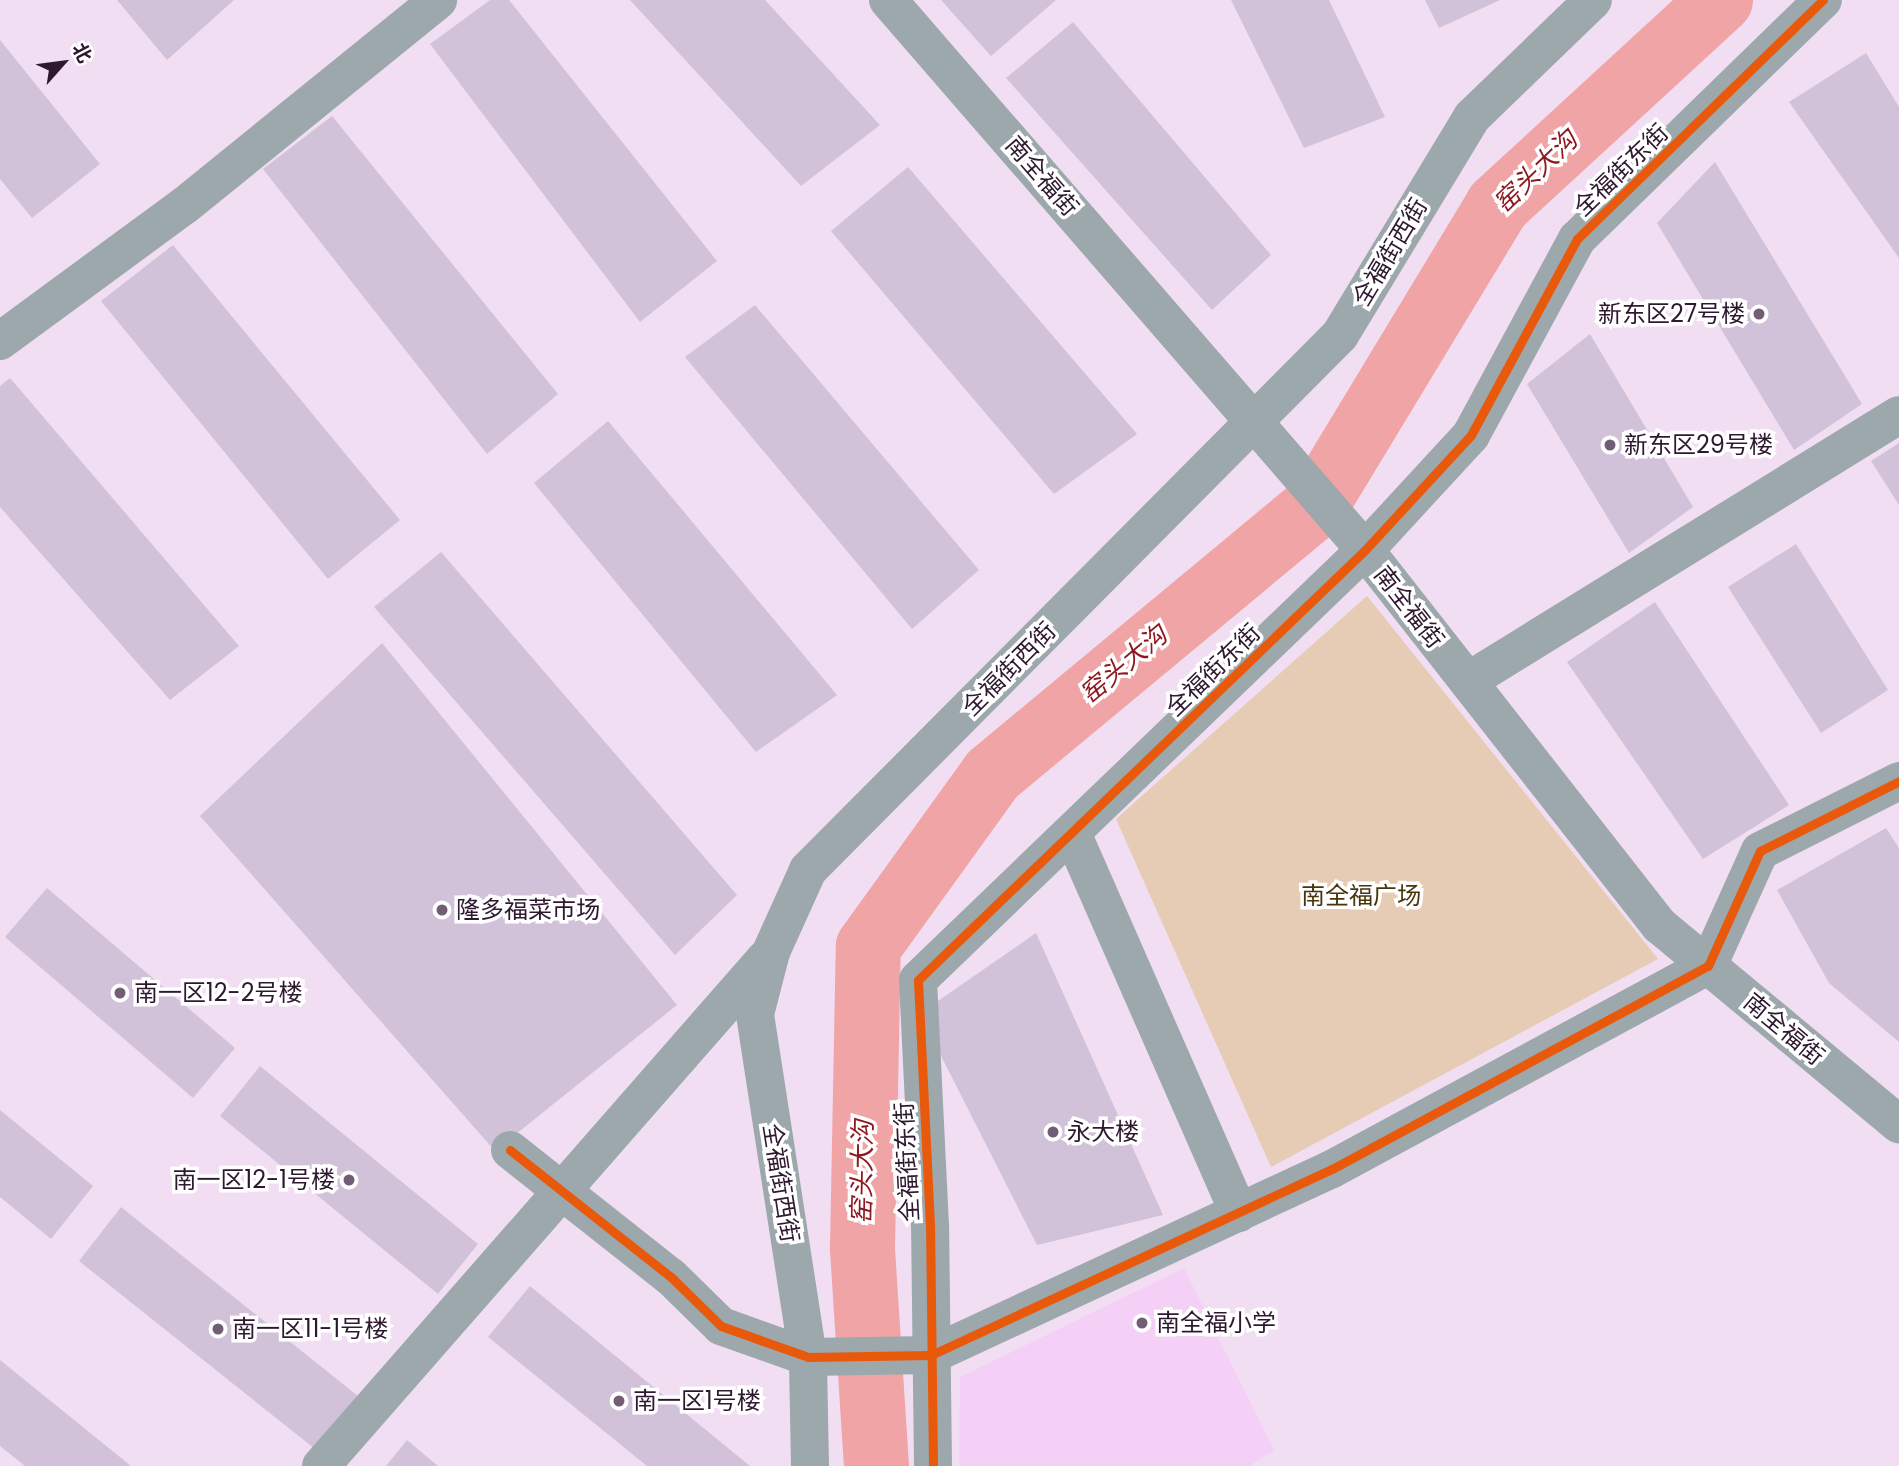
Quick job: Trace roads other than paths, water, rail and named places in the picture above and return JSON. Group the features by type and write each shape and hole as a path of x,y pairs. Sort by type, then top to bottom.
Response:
{"street":[{"path":"0,341 184,206 438,0"},
{"name":"南全福街","path":"888,0 1252,424 1365,550 1659,925 1899,1124"},
{"name":"全福街西街","path":"810,1466 808,1357 755,1014 771,952 808,870 1340,335 1472,117 1594,0"},
{"name":"全福街东街","path":"933,1466 932,1355 918,980 1365,550 1471,435 1577,239 1823,0"},
{"path":"1468,681 1899,415"},
{"path":"510,1150 565,1190 671,1277 721,1326 808,1357 932,1355 1332,1169 1708,966 1760,851 1899,781"},
{"path":"1072,832 1239,1213"},
{"path":"321,1466 771,952"}],"waterway":[{"name":"窑头大沟","path":"876,1466 862,1247 868,946 992,774 1315,506 1497,205 1720,0"}],"place":[{"name":"新东区27号楼","path":"1759,314"},
{"name":"新东区29号楼","path":"1610,445"},
{"name":"隆多福菜市场","path":"442,910"},
{"name":"南一区12-2号楼","path":"120,993"},
{"name":"永大楼","path":"1053,1132"},
{"name":"南一区12-1号楼","path":"349,1180"},
{"name":"南全福小学","path":"1142,1323"},
{"name":"南一区11-1号楼","path":"218,1329"},
{"name":"南一区1号楼","path":"619,1401"}],"park label":[{"name":"南全福广场","path":"1361,896"}]}
